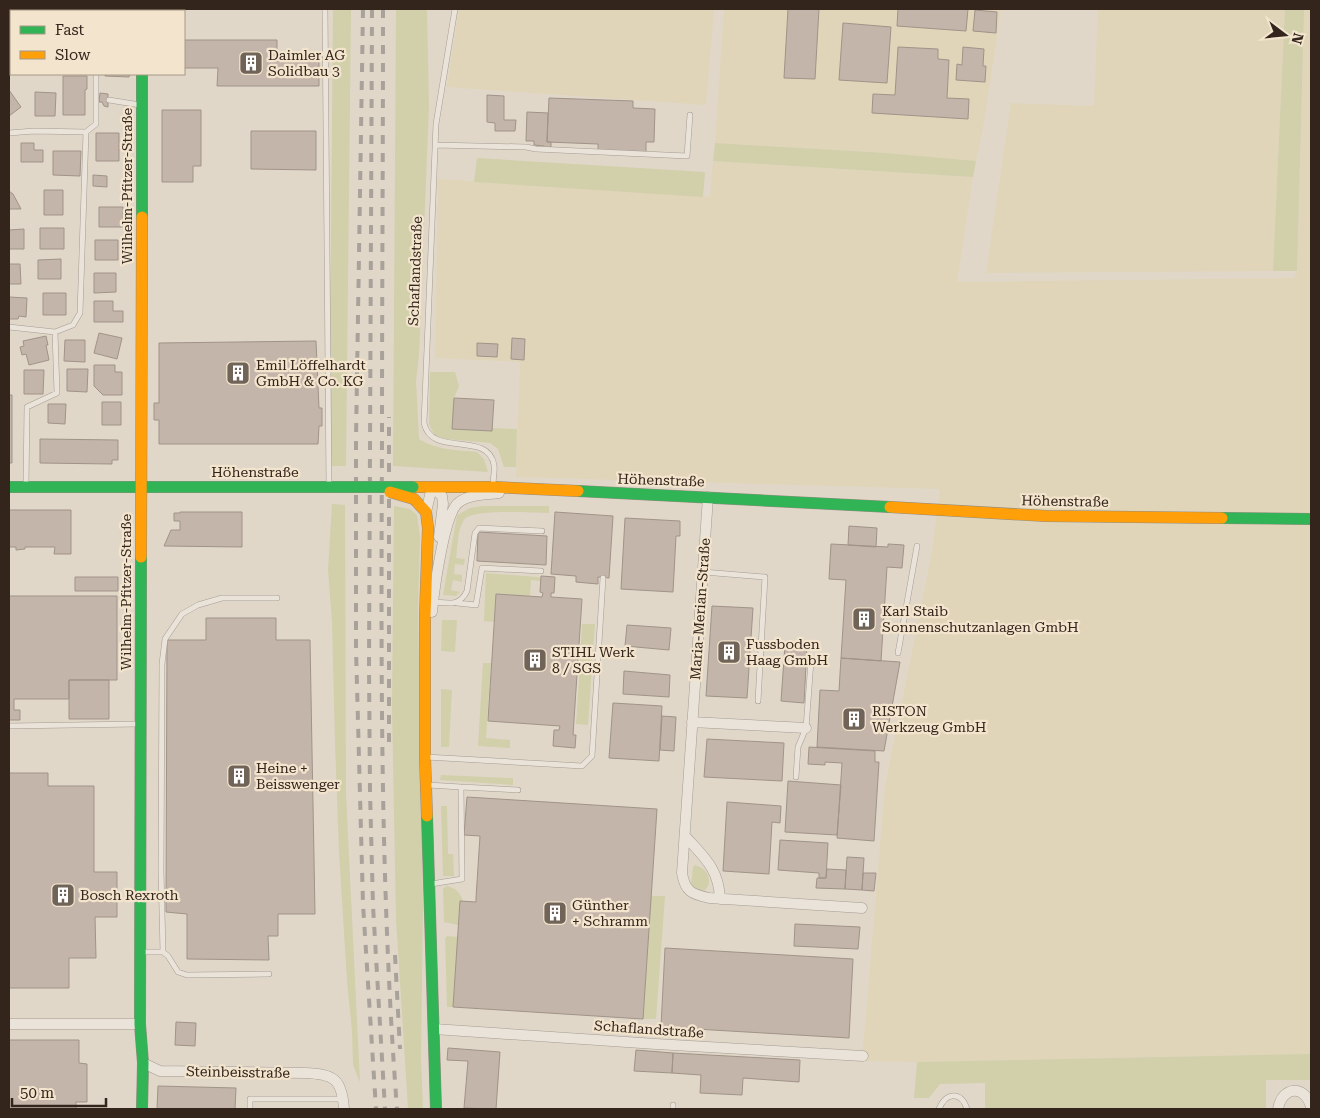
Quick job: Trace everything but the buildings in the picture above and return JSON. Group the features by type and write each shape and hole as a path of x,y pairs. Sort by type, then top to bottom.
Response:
{"street":[{"name":"Wilhelm-Pfitzer-Straße","path":"142,75 140,952 140,1024 143,1063 142,1109"},
{"name":"Höhenstraße","path":"9,487 492,488 708,497 1046,516 1311,519"},
{"path":"372,487 414,499 426,512"},
{"path":"426,655 443,504 442,496 432,487 426,512 428,528 425,616 425,757 436,1109"},
{"path":"433,598 451,511 458,503 473,496 527,489"},
{"name":"Maria-Merian-Straße","path":"708,497 682,873 684,885 697,895 720,899 862,908"},
{"path":"692,722 806,728"},
{"path":"685,836 712,867 716,876 720,899"},
{"path":"9,1024 140,1024"},
{"name":"Schaflandstraße","path":"434,1029 863,1056"},
{"name":"Steinbeisstraße","path":"143,1063 160,1071 314,1073 334,1079 341,1088 344,1104"},
{"path":"1278,1109 1283,1097 1288,1092 1298,1090 1307,1096 1311,1107"}],"lane":[{"path":"325,9 333,487"},
{"name":"Schaflandstraße","path":"455,9 436,124 424,423 425,430 430,437 437,441 476,447 487,453 494,464 492,488"},
{"path":"9,134 86,132 96,124 96,75"},
{"path":"109,100 143,105"},
{"path":"435,145 526,147 536,150 687,156 690,115"},
{"path":"9,327 55,332 73,324 80,313 86,132"},
{"path":"26,487 27,407 57,393 55,332"},
{"path":"456,603 463,599 467,591 475,533 479,528 542,531"},
{"path":"898,653 917,546"},
{"path":"433,598 476,605 482,568 541,571"},
{"path":"703,572 765,577 758,701"},
{"path":"425,757 582,766 592,756 603,578"},
{"path":"163,952 161,871 162,664 165,639 182,614 198,605 222,598 277,598"},
{"path":"796,777 798,747 806,728 811,661"},
{"path":"9,726 141,724"},
{"path":"426,785 518,790"},
{"path":"428,884 462,879 461,787"},
{"path":"140,952 163,952 168,956 178,972 188,975 268,974"},
{"path":"939,1109 946,1099 956,1096 965,1102 967,1109"},
{"path":"250,1109 250,1099 344,1104"}],"shaded area":[{"path":"333,9 351,9 346,466 329,466"},
{"path":"396,9 427,9 429,106 419,355 416,381 419,439 440,447 477,452 484,459 488,472 393,466"},
{"path":"459,9 714,9 706,105 447,87"},
{"path":"724,9 1001,9 984,122 976,161 885,153 715,143"},
{"path":"1098,9 1285,9 1273,271 986,273 1011,103 1094,106"},
{"path":"1285,9 1304,9 1297,271 1273,271"},
{"path":"1304,9 1311,9 1311,1054 917,1062 862,1061 885,786 932,552 940,489 516,477 520,362 435,358 438,179 710,197 713,161 973,177 957,282 1294,278 1297,271"},
{"path":"715,143 885,153 976,161 973,177 713,161"},
{"path":"477,158 705,172 703,197 474,182"},
{"path":"430,372 455,372 459,386 454,398 452,429 492,431 492,428 517,429 516,467 504,467 498,449 490,443 446,439 435,436 429,424"},
{"path":"332,504 345,505 346,794 360,1082 353,1065 339,852 332,622 328,570"},
{"path":"394,506 410,509 417,515 420,537 418,608 423,904 421,1058 423,1109 408,1109 396,919 392,707"},
{"path":"483,506 549,506 549,513 491,513 470,516 464,520 459,534 456,558 465,559 464,565 455,564 454,574 462,575 462,582 453,580 451,590 460,592 456,596 443,595 457,515 470,508"},
{"path":"486,573 537,577 541,578 541,581 531,580 530,596 496,594 494,622 484,621"},
{"path":"442,620 457,620 455,652 441,651"},
{"path":"582,624 595,624 592,662 580,661"},
{"path":"483,663 491,663 486,738 510,740 510,748 478,746"},
{"path":"580,665 592,666 588,725 576,724"},
{"path":"441,689 452,690 449,747 441,747"},
{"path":"441,775 513,778 513,785 440,780"},
{"path":"441,806 447,806 448,854 453,854 454,876 443,876"},
{"path":"695,865 703,869 708,875 709,883 705,890 694,889 691,884 693,867"},
{"path":"446,886 457,891 463,901 460,901 458,925 444,922 443,889"},
{"path":"651,896 665,896 656,1019 643,1019"},
{"path":"447,936 458,937 453,1007 447,1007 445,938"},
{"path":"1311,1054 1311,1080 1266,1080 1266,1109 985,1109 985,1083 940,1084 929,1098 914,1098 917,1062"}],"railway":[{"path":"363,9 356,439 356,649 363,904 376,1109"},
{"path":"372,9 370,791 373,906 385,1109"},
{"path":"383,9 383,775 387,942 397,1109"},
{"path":"389,417 389,742"},
{"path":"395,955 400,1049"}],"traffic: fast":[{"path":"142,75 142,217"},
{"path":"9,487 337,487"},
{"path":"337,487 413,487"},
{"path":"578,491 890,507"},
{"path":"1222,518 1311,519"},
{"path":"141,557 140,1024 143,1063 142,1109"},
{"path":"427,816 436,1109"}],"traffic: slow":[{"path":"141,557 142,217"},
{"path":"413,487 493,487 578,491"},
{"path":"390,492 414,499"},
{"path":"414,499 426,512 428,528 425,616 427,816"},
{"path":"890,507 1046,516 1222,518"}],"place":[{"name":"Daimler AG Solidbau 3","path":"251,63"},
{"name":"Emil Löffelhardt GmbH & Co. KG","path":"238,373"},
{"name":"Karl Staib Sonnenschutzanlagen GmbH","path":"864,619"},
{"name":"Fussboden Haag GmbH","path":"729,652"},
{"name":"STIHL Werk 8 / SGS","path":"535,660"},
{"name":"RISTON Werkzeug GmbH","path":"854,719"},
{"name":"Heine + Beisswenger","path":"239,776"},
{"name":"Bosch Rexroth","path":"63,895"},
{"name":"Günther + Schramm","path":"555,913"}]}
